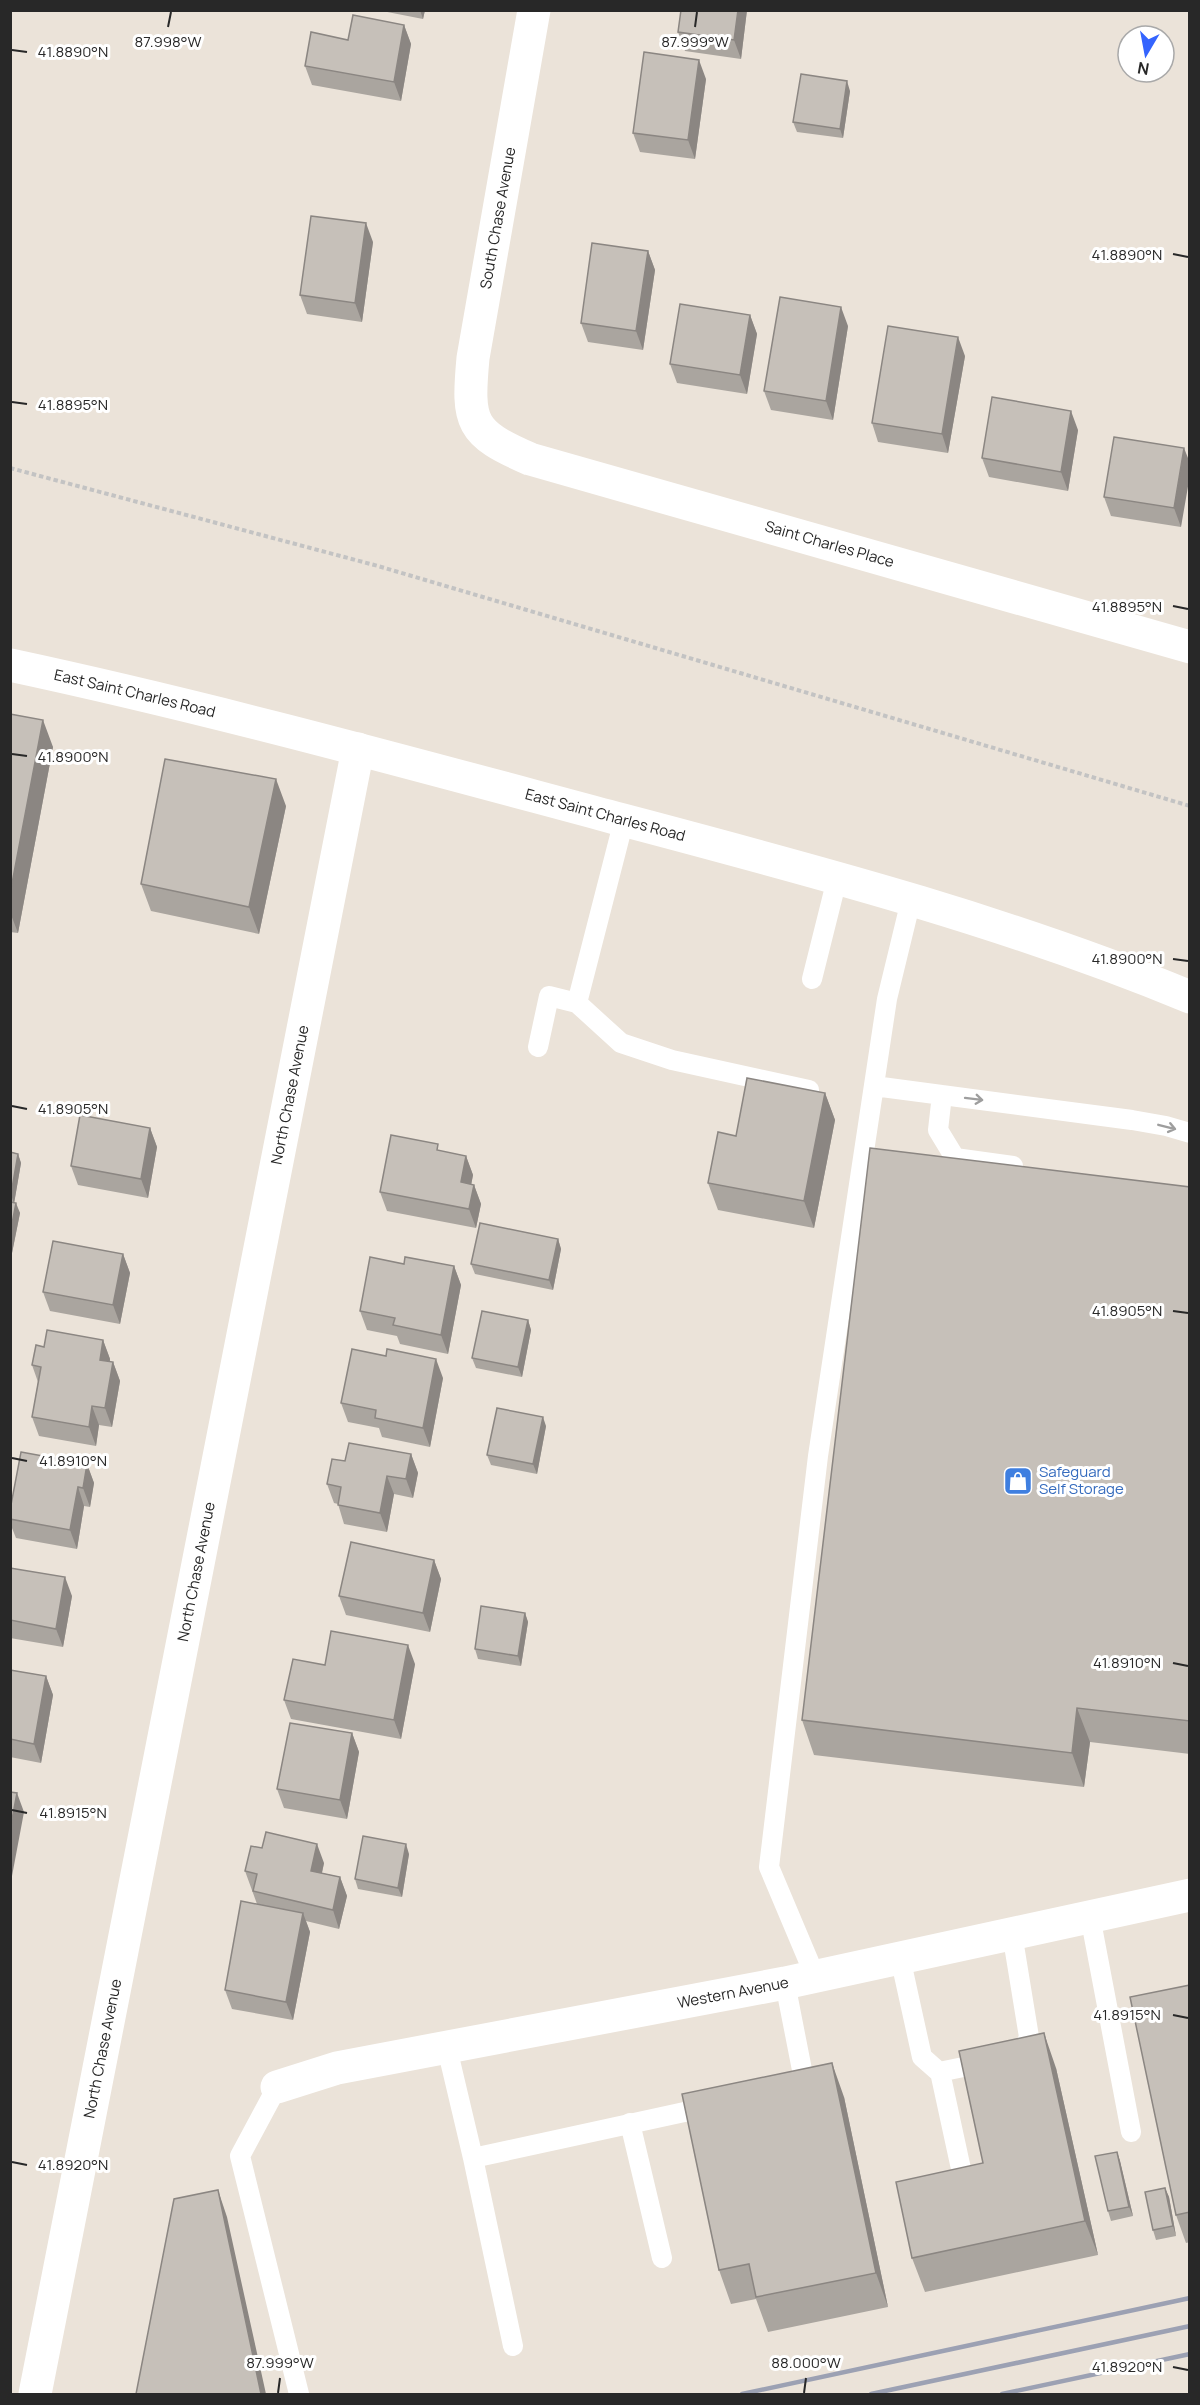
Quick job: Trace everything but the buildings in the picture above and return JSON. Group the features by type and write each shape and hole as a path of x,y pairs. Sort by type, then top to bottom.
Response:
{"street":[{"name":"South Chase Avenue","path":"477,426 472,412 470,386 473,358 534,10"},
{"name":"Saint Charles Place","path":"477,426 501,445 530,459 1190,647"},
{"name":"East Saint Charles Road","path":"10,665 358,749 837,879 911,900 1124,971 1190,997"},
{"name":"North Chase Avenue","path":"35,2394 358,749"},
{"name":"Western Avenue","path":"277,2087 337,2068 800,1979 1190,1895"}],"lane":[{"path":"577,1003 624,820"},
{"path":"812,979 837,879"},
{"path":"770,2094 794,2090 803,2075 800,1979 769,1867 818,1456 888,999 911,900"},
{"path":"538,1047 549,996 577,1003 621,1043 672,1060 809,1090"},
{"path":"874,1086 1132,1120 1190,1133"},
{"path":"942,1095 938,1130 955,1158 1026,1168"},
{"path":"1090,1916 1131,2132"},
{"path":"940,2072 1021,2056 1029,2037 1012,1933"},
{"path":"900,1957 922,2057 940,2072 967,2196"},
{"path":"447,2048 513,2346"},
{"path":"277,2087 240,2156 299,2394"},
{"path":"472,2158 735,2102"},
{"path":"630,2124 662,2258"}],"path":[{"path":"10,468 378,566 1190,806"}],"railway":[{"path":"742,2394 1190,2298"},
{"path":"871,2394 1190,2326"},
{"path":"1002,2394 1190,2354"}],"place":[{"name":"Safeguard Self Storage","path":"1018,1481"}]}
